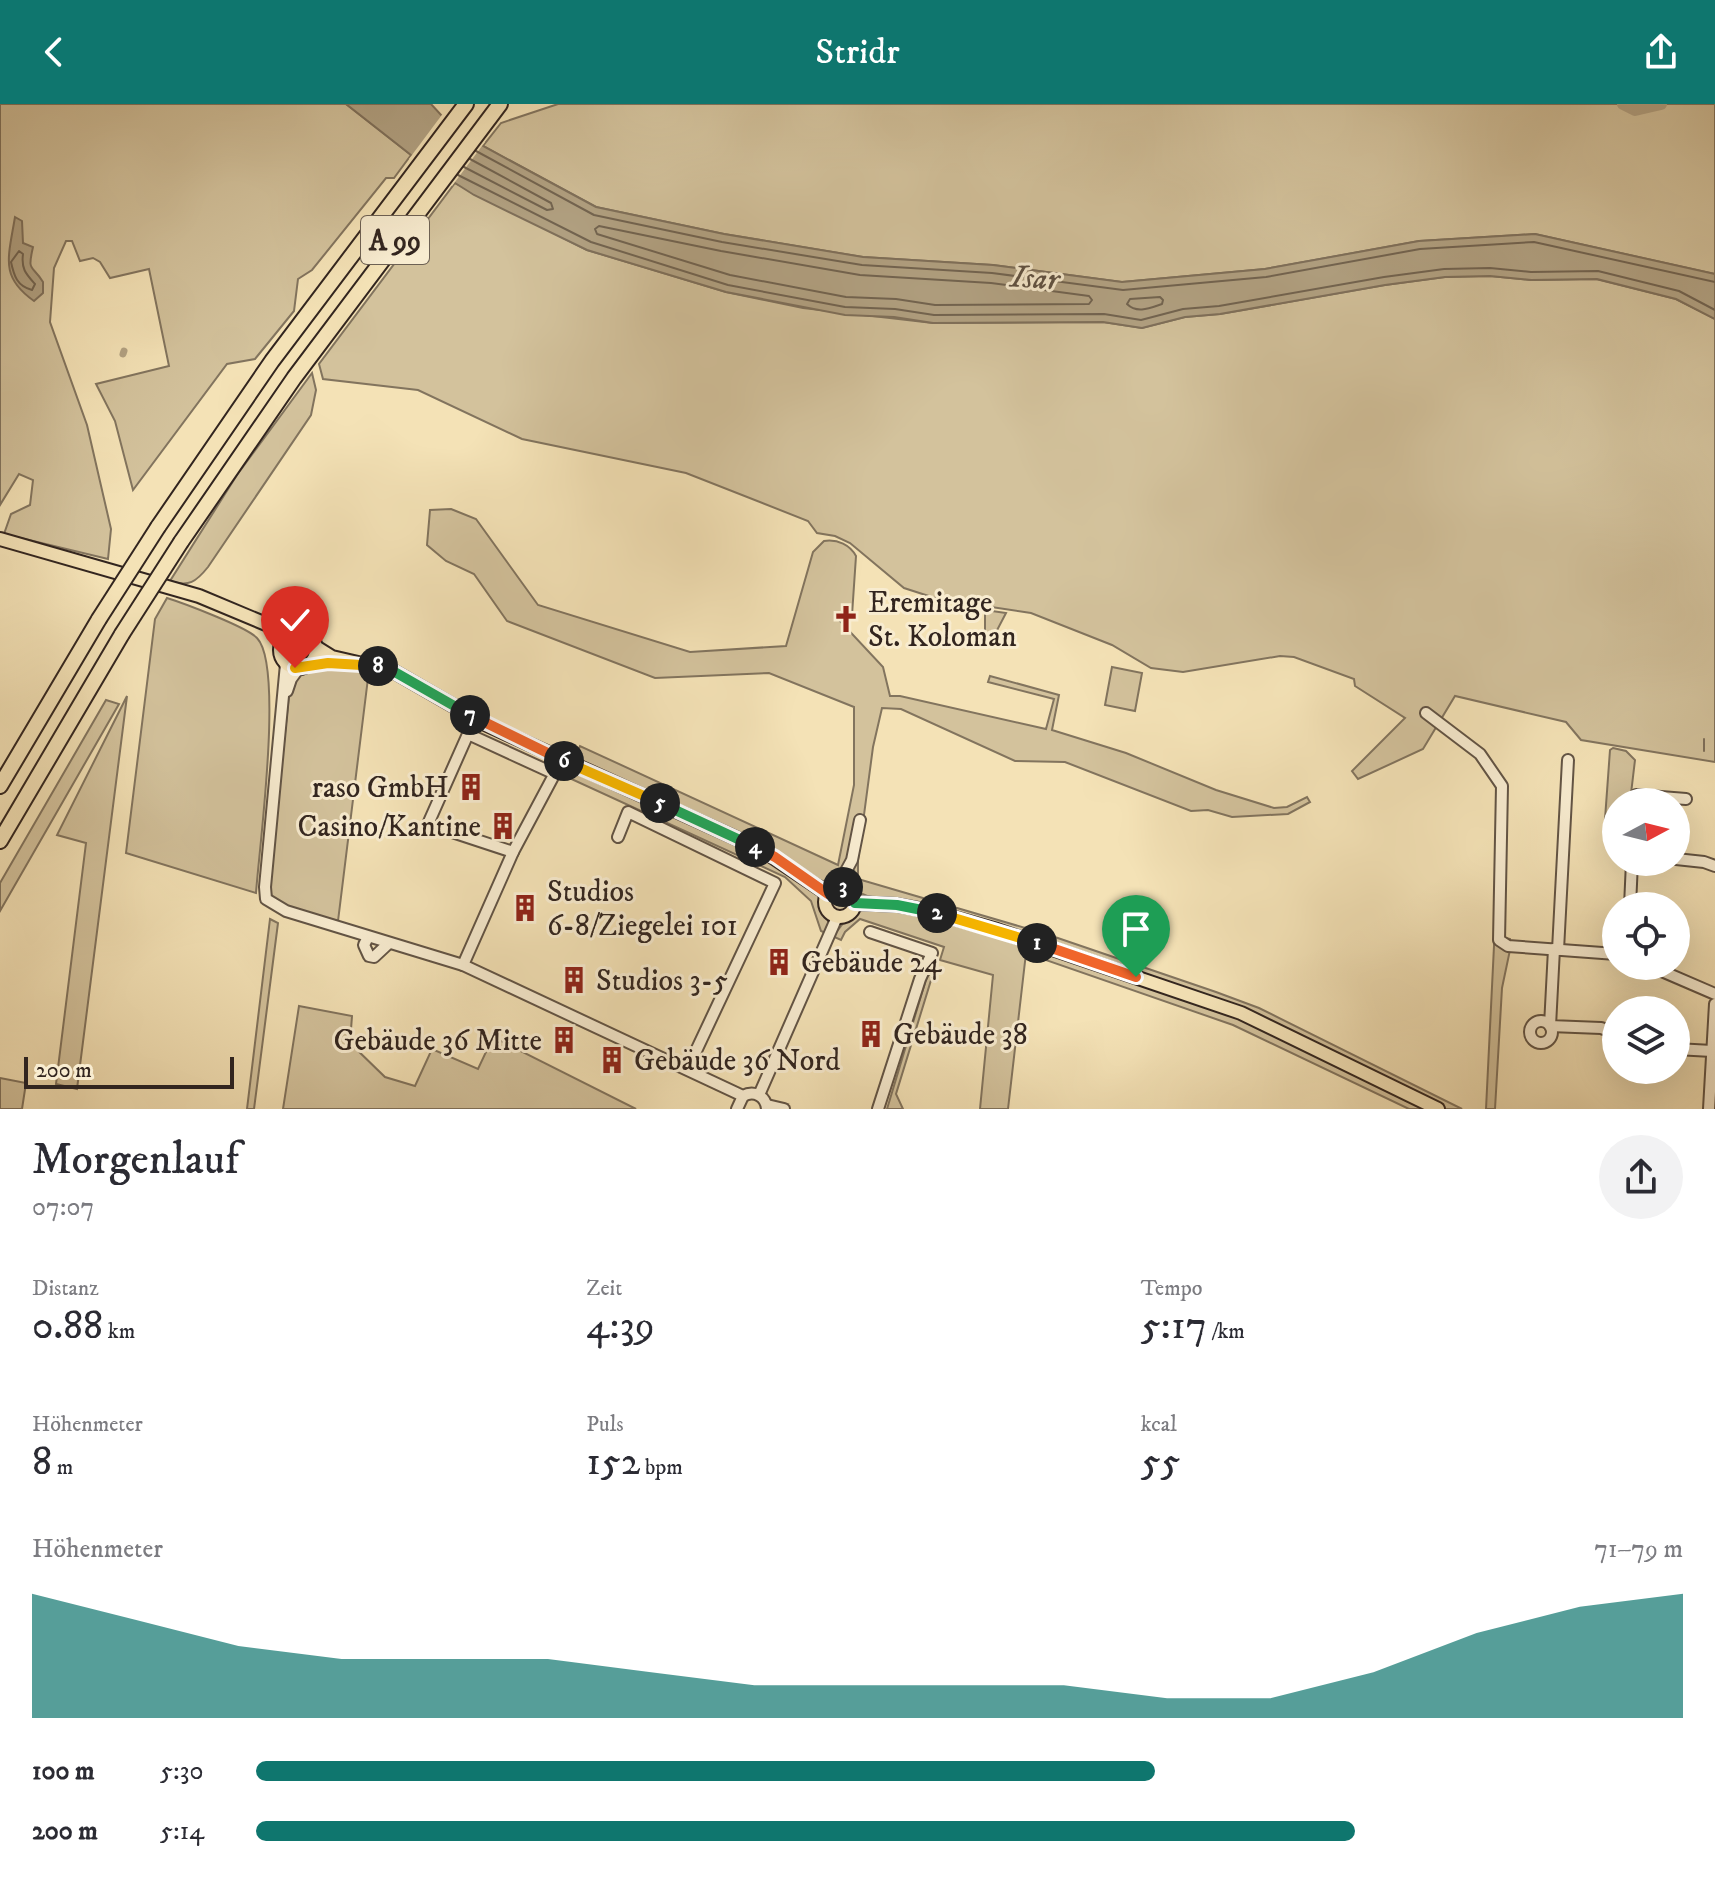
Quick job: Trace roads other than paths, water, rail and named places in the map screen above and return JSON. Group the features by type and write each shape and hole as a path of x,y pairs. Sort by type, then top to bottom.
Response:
{"highway":[{"name":"A 99","path":"0,786 99,619 158,527 272,361 466,104"},
{"name":"A 99","path":"0,841 122,634 181,542 294,378 500,104"}],"main road":[{"path":"0,539 199,596 290,634 306,634 316,647 332,657 393,671 485,724 762,850 828,894"},
{"path":"259,622 280,649 298,665 358,663"},
{"path":"280,649 290,634"},
{"path":"298,665 315,656 316,647"},
{"path":"843,887 852,893 855,903 849,914 837,917 826,908 828,894 832,889 843,887"},
{"path":"855,903 897,905 983,926 1241,1013 1438,1109"}],"street":[{"path":"298,665 284,704 266,899 286,911 463,965 743,1096 759,1095 767,1107 784,1109"},
{"path":"1426,713 1480,754 1502,786 1499,940 1508,946 1602,953"},
{"path":"513,852 428,824 468,734 555,774"},
{"path":"463,965 513,852 562,760"},
{"path":"1568,760 1550,1026 1602,1028"},
{"path":"618,837 628,812 775,883 688,1068"},
{"path":"843,887 860,820"},
{"path":"1690,860 1715,866"},
{"path":"759,1095 837,917"},
{"path":"870,932 932,953 920,979 878,1109"},
{"path":"368,937 364,945 369,956 374,957 389,943"},
{"path":"1682,980 1715,994"},
{"path":"1709,1109 1715,1004"},
{"path":"1690,1050 1712,1051"},
{"path":"737,1109 743,1096"}],"water":[{"name":"Isar","path":"346,104 431,104 442,116 483,146 596,207 724,234 863,257 993,265 1122,282 1265,269 1419,241 1535,234 1715,274 1715,319 1676,299 1597,279 1531,280 1490,276 1445,277 1385,285 1220,314 1185,317 1142,328 1103,322 933,323 894,317 845,315 726,292 587,250 474,195 411,155"},
{"path":"15,217 22,221 23,243 33,247 31,265 43,282 43,293 34,301 11,275 9,256"}],"waterway":[{"path":"1623,104 1635,110 1661,104"},
{"path":"1704,739 1704,751"}],"place":[{"name":"Eremitage St. Koloman","path":"846,619"},
{"name":"raso GmbH","path":"471,787"},
{"name":"Casino/Kantine","path":"503,826"},
{"name":"Studios 6-8/Ziegelei 101","path":"525,908"},
{"name":"Gebäude 24","path":"779,962"},
{"name":"Studios 3-5","path":"574,980"},
{"name":"Gebäude 38","path":"871,1034"},
{"name":"Gebäude 36 Mitte","path":"564,1040"},
{"name":"Gebäude 36 Nord","path":"612,1060"}]}
